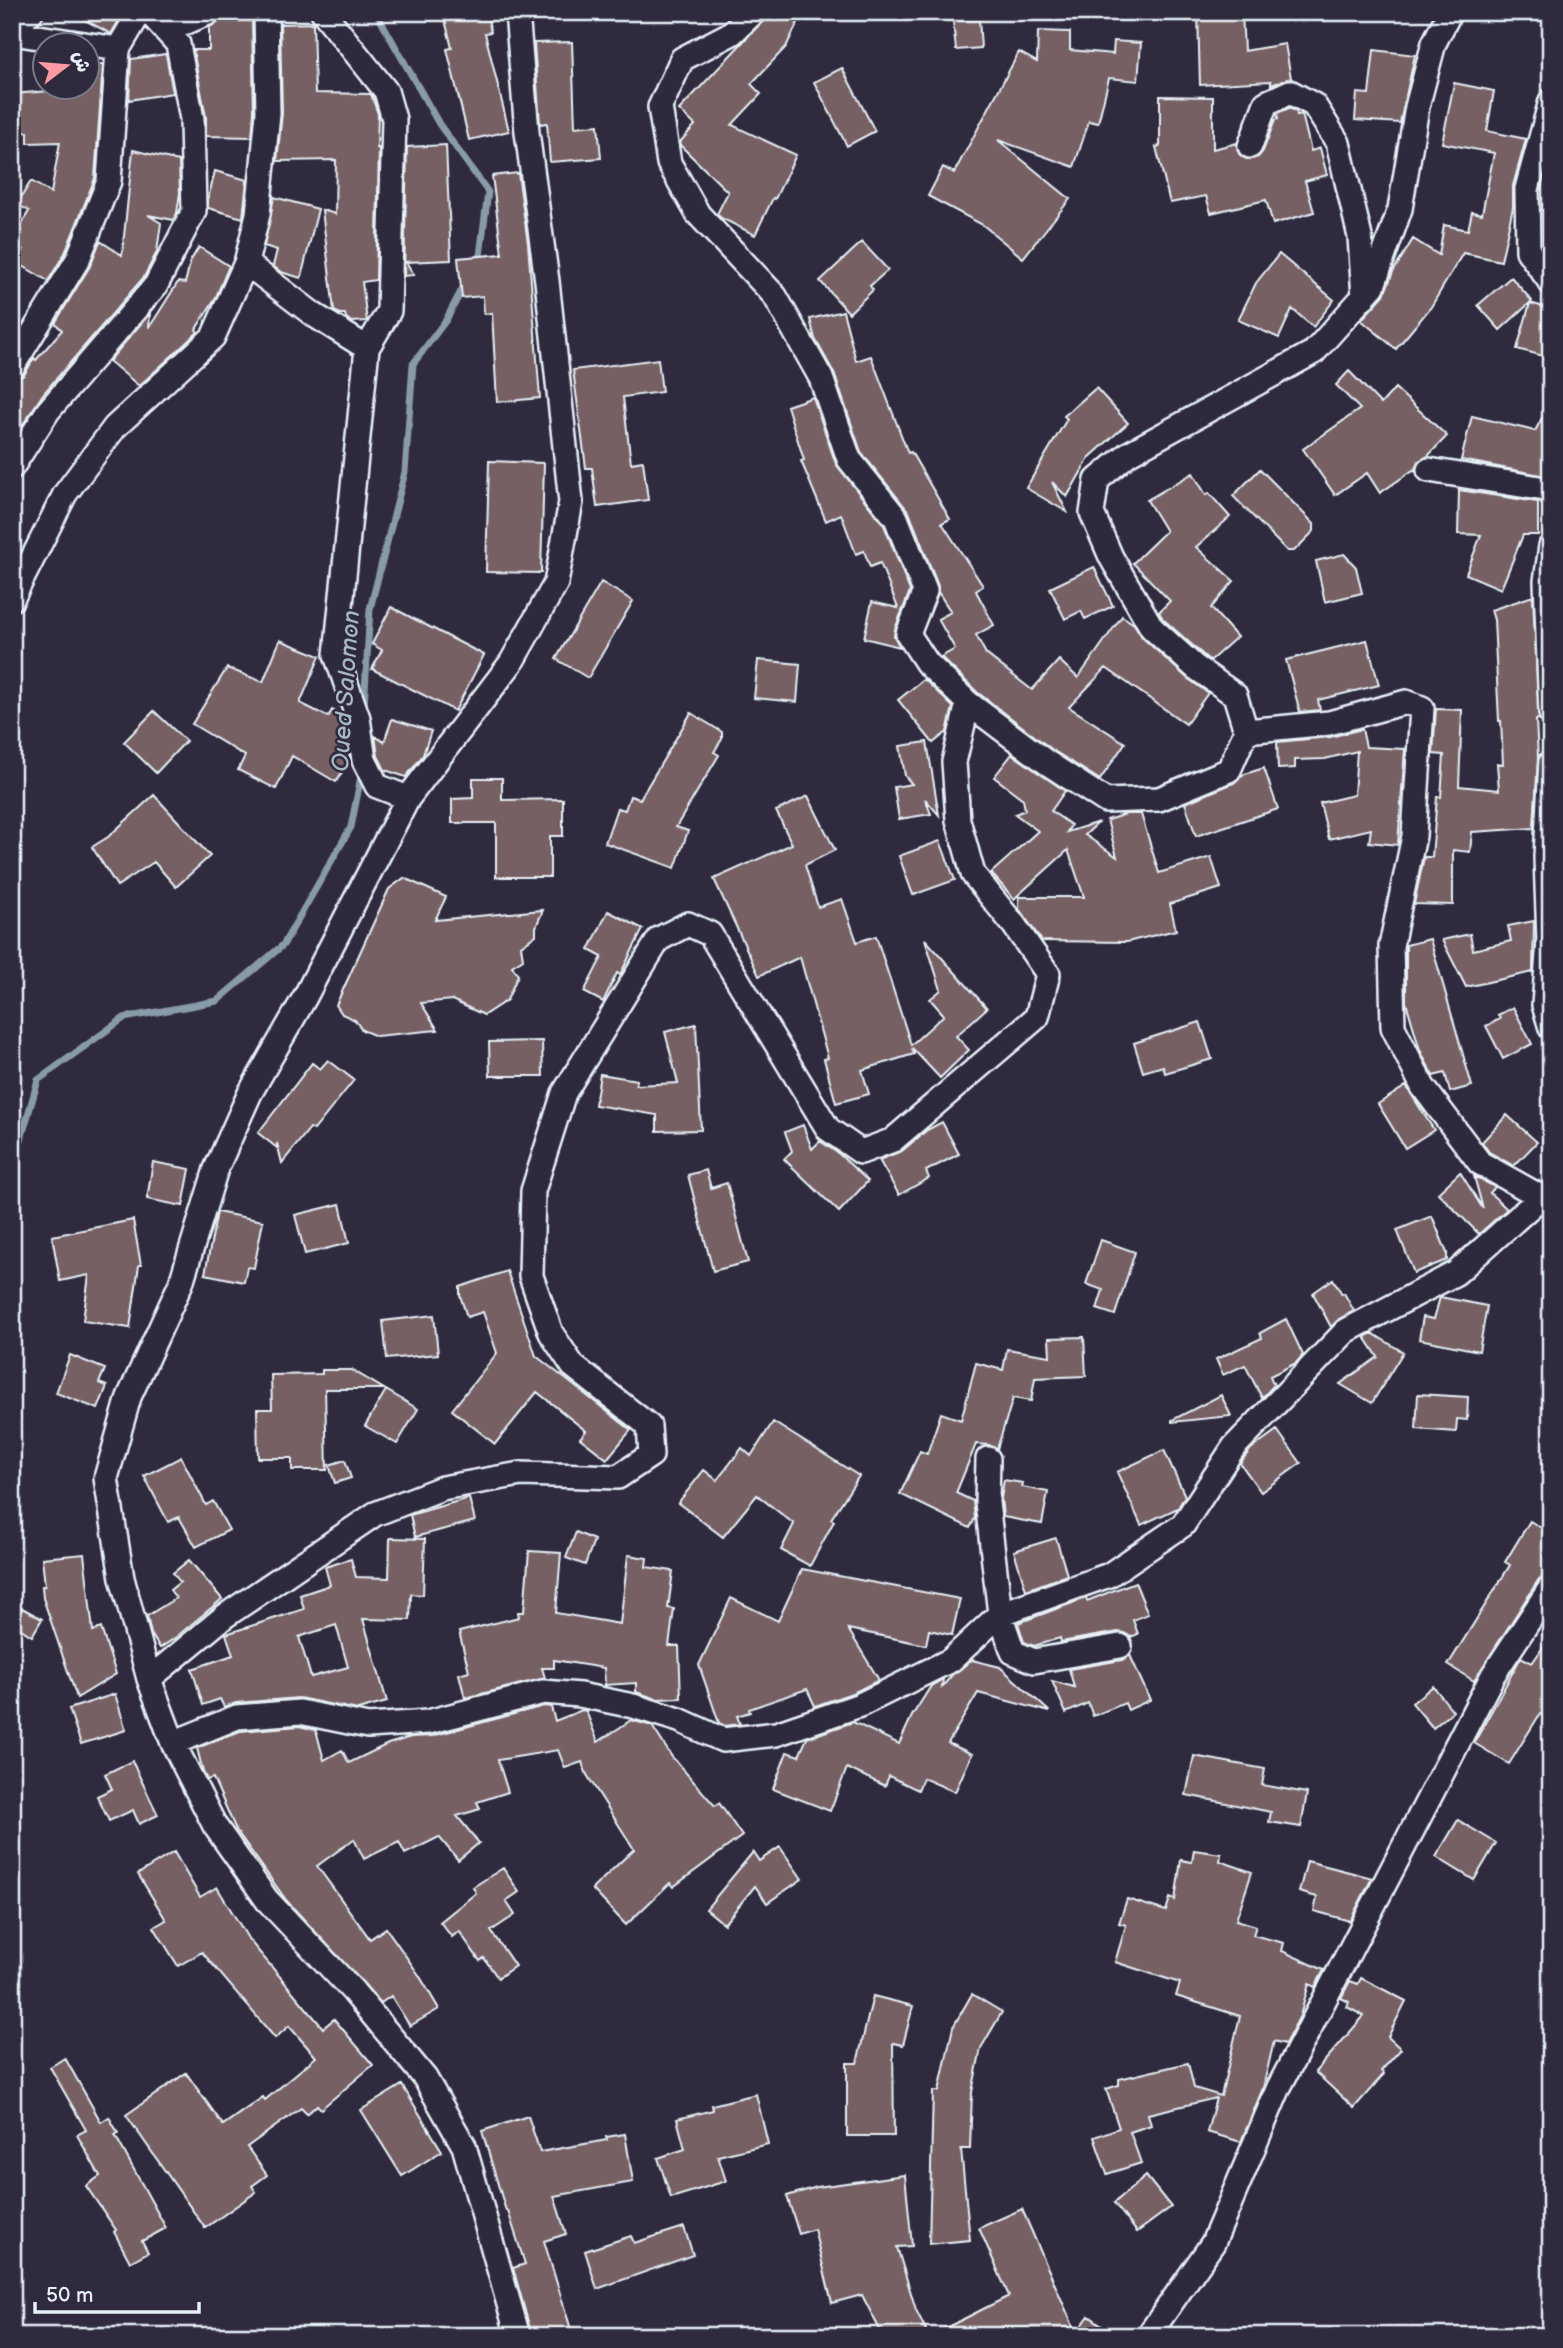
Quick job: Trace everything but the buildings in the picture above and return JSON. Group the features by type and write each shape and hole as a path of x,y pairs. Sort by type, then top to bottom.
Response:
{"street":[{"path":"12,23 32,12"},
{"path":"12,367 78,259 109,181 118,49 140,12"},
{"path":"12,467 48,411 156,285 194,211 192,119 178,44 149,12"},
{"path":"166,31 210,12"},
{"path":"12,599 65,494 115,427 213,337 246,263 258,214 268,113 267,12"},
{"path":"323,12 386,91 394,119 389,311 367,348 336,655 358,718 364,760 377,786 408,798"},
{"path":"517,12 527,132 547,281 571,502 556,583 511,663 408,798 312,985 250,1093 216,1168 181,1283 129,1397 106,1478 122,1578 149,1679 173,1743 215,1826 267,1900 353,1991 425,2078 464,2146 519,2336"},
{"path":"754,12 732,33 682,59 660,107 669,163 698,214 775,296 821,378 849,459 896,518 925,591 908,634 927,663 968,703 1045,762 1105,800 1159,799 1229,769 1245,731 1235,695 1195,667 1152,628 1111,557 1092,513 1097,480 1128,454 1314,352 1373,286 1400,209 1417,107 1434,43 1450,12"},
{"path":"12,33 118,49"},
{"path":"1250,146 1266,103 1290,92 1314,105 1338,143 1360,237 1364,296"},
{"path":"1551,101 1527,189 1528,251 1551,284"},
{"path":"246,263 314,315 367,348"},
{"path":"1429,470 1545,489 1551,494"},
{"path":"1551,546 1546,581 1551,713"},
{"path":"173,1743 237,1717 300,1712 368,1726 428,1722 543,1692 580,1695 633,1706 679,1720 723,1740 776,1734 860,1705 951,1660 1000,1614 1109,1576 1183,1525 1234,1447 1346,1331 1456,1273 1546,1196 1480,1163 1423,1087 1393,1027 1391,946 1414,836 1422,708 1406,702 1329,723 1245,731"},
{"path":"149,1679 225,1616 375,1514 442,1488 521,1474 618,1477 651,1455 649,1426 573,1366 551,1333 531,1276 531,1264 533,1191 564,1093 659,939 688,924 710,934 828,1129 861,1152 893,1140 1037,1017 1048,974 974,874 958,820 954,762 968,703"},
{"path":"1551,762 1546,856 1549,941 1544,1005 1551,1028"},
{"path":"988,1459 987,1502 1000,1614 1013,1652 1034,1661 1120,1646"},
{"path":"1148,2336 1213,2243 1285,2074 1493,1675 1551,1587"}],"waterway":[{"name":"Oued Salomon","path":"376,12 439,124 488,192 477,262"},
{"name":"Oued Salomon","path":"364,707 370,609 405,472 413,364 446,320 465,284"},
{"name":"Oued Salomon","path":"12,1171 38,1080 124,1018 217,1001 283,945 351,827 362,771"}]}
